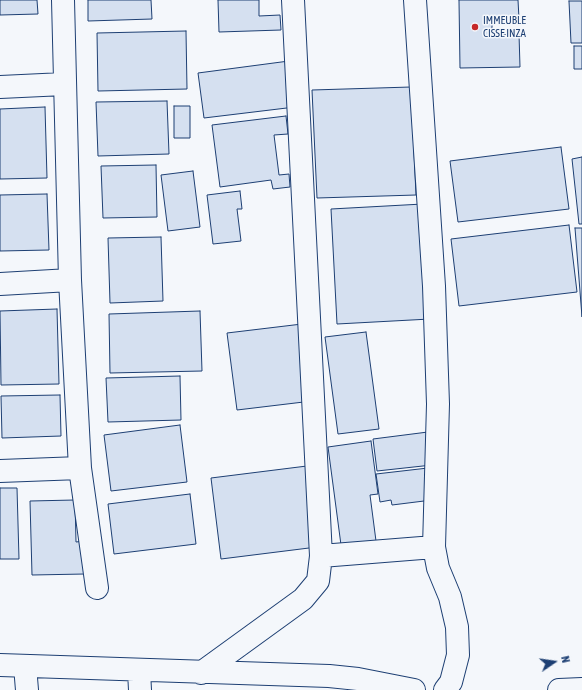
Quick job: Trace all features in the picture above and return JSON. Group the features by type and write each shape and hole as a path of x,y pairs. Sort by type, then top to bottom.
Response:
{"street":[{"path":"63,0 70,280 80,468 97,588"},
{"path":"201,673 303,598 318,580 321,556 316,426 293,0"},
{"path":"415,0 433,278 438,404 434,547 438,568 450,596 457,627 458,655 451,682 445,690"},
{"path":"0,87 64,84"},
{"path":"0,284 70,280"},
{"path":"0,471 80,468"},
{"path":"321,556 434,547"},
{"path":"0,665 24,666 140,680 201,673 329,676 358,679 414,690"},
{"path":"24,666 27,690"},
{"path":"559,690 582,689"}],"building":[{"path":"0,0 37,0 38,14 0,15"},
{"path":"88,0 151,0 152,19 88,21"},
{"path":"218,0 259,0 259,16 280,15 281,30 219,32"},
{"name":"IMMEUBLE CISSE INZA","path":"459,0 518,0 519,19 492,20 492,35 519,34 520,67 460,68"},
{"path":"569,1 582,1 582,43 571,43"},
{"path":"186,31 187,89 98,91 97,33"},
{"path":"574,46 582,46 582,69 574,69"},
{"path":"289,61 295,107 204,118 198,73"},
{"path":"411,87 416,195 317,198 312,90"},
{"path":"167,101 169,154 98,156 96,102"},
{"path":"174,106 190,106 190,138 174,138"},
{"path":"45,107 47,178 0,179 0,109"},
{"path":"286,116 288,134 274,135 279,175 289,174 290,187 273,189 271,180 220,187 212,125"},
{"path":"561,147 569,209 458,222 450,161"},
{"path":"582,157 582,224 579,224 572,159"},
{"path":"156,165 157,217 103,218 101,166"},
{"path":"193,171 200,227 168,231 161,175"},
{"path":"240,191 242,209 237,209 241,241 213,244 207,195"},
{"path":"47,194 49,250 0,251 0,195"},
{"path":"423,204 430,319 337,324 331,209"},
{"path":"569,225 577,292 459,306 451,239"},
{"path":"575,228 582,228 582,317"},
{"path":"161,237 163,301 110,303 108,238"},
{"path":"57,309 59,384 1,385 0,311"},
{"path":"200,311 202,371 110,373 109,314"},
{"path":"302,324 312,401 237,410 227,333"},
{"path":"366,332 379,429 338,434 325,337"},
{"path":"180,376 181,420 108,422 106,378"},
{"path":"60,395 61,436 2,438 1,396"},
{"path":"180,425 187,482 111,491 104,435"},
{"path":"428,432 432,465 377,471 373,439"},
{"path":"371,441 378,494 370,495 376,541 341,545 328,447"},
{"path":"307,466 317,547 221,559 211,478"},
{"path":"428,468 432,500 392,505 391,500 380,502 376,474"},
{"path":"0,488 17,488 19,559 0,559"},
{"path":"190,494 196,544 114,554 108,504"},
{"path":"75,500 76,542 84,541 85,574 32,575 30,501"}],"place":[{"name":"IMMEUBLE CISSE INZA","path":"475,27"}]}
